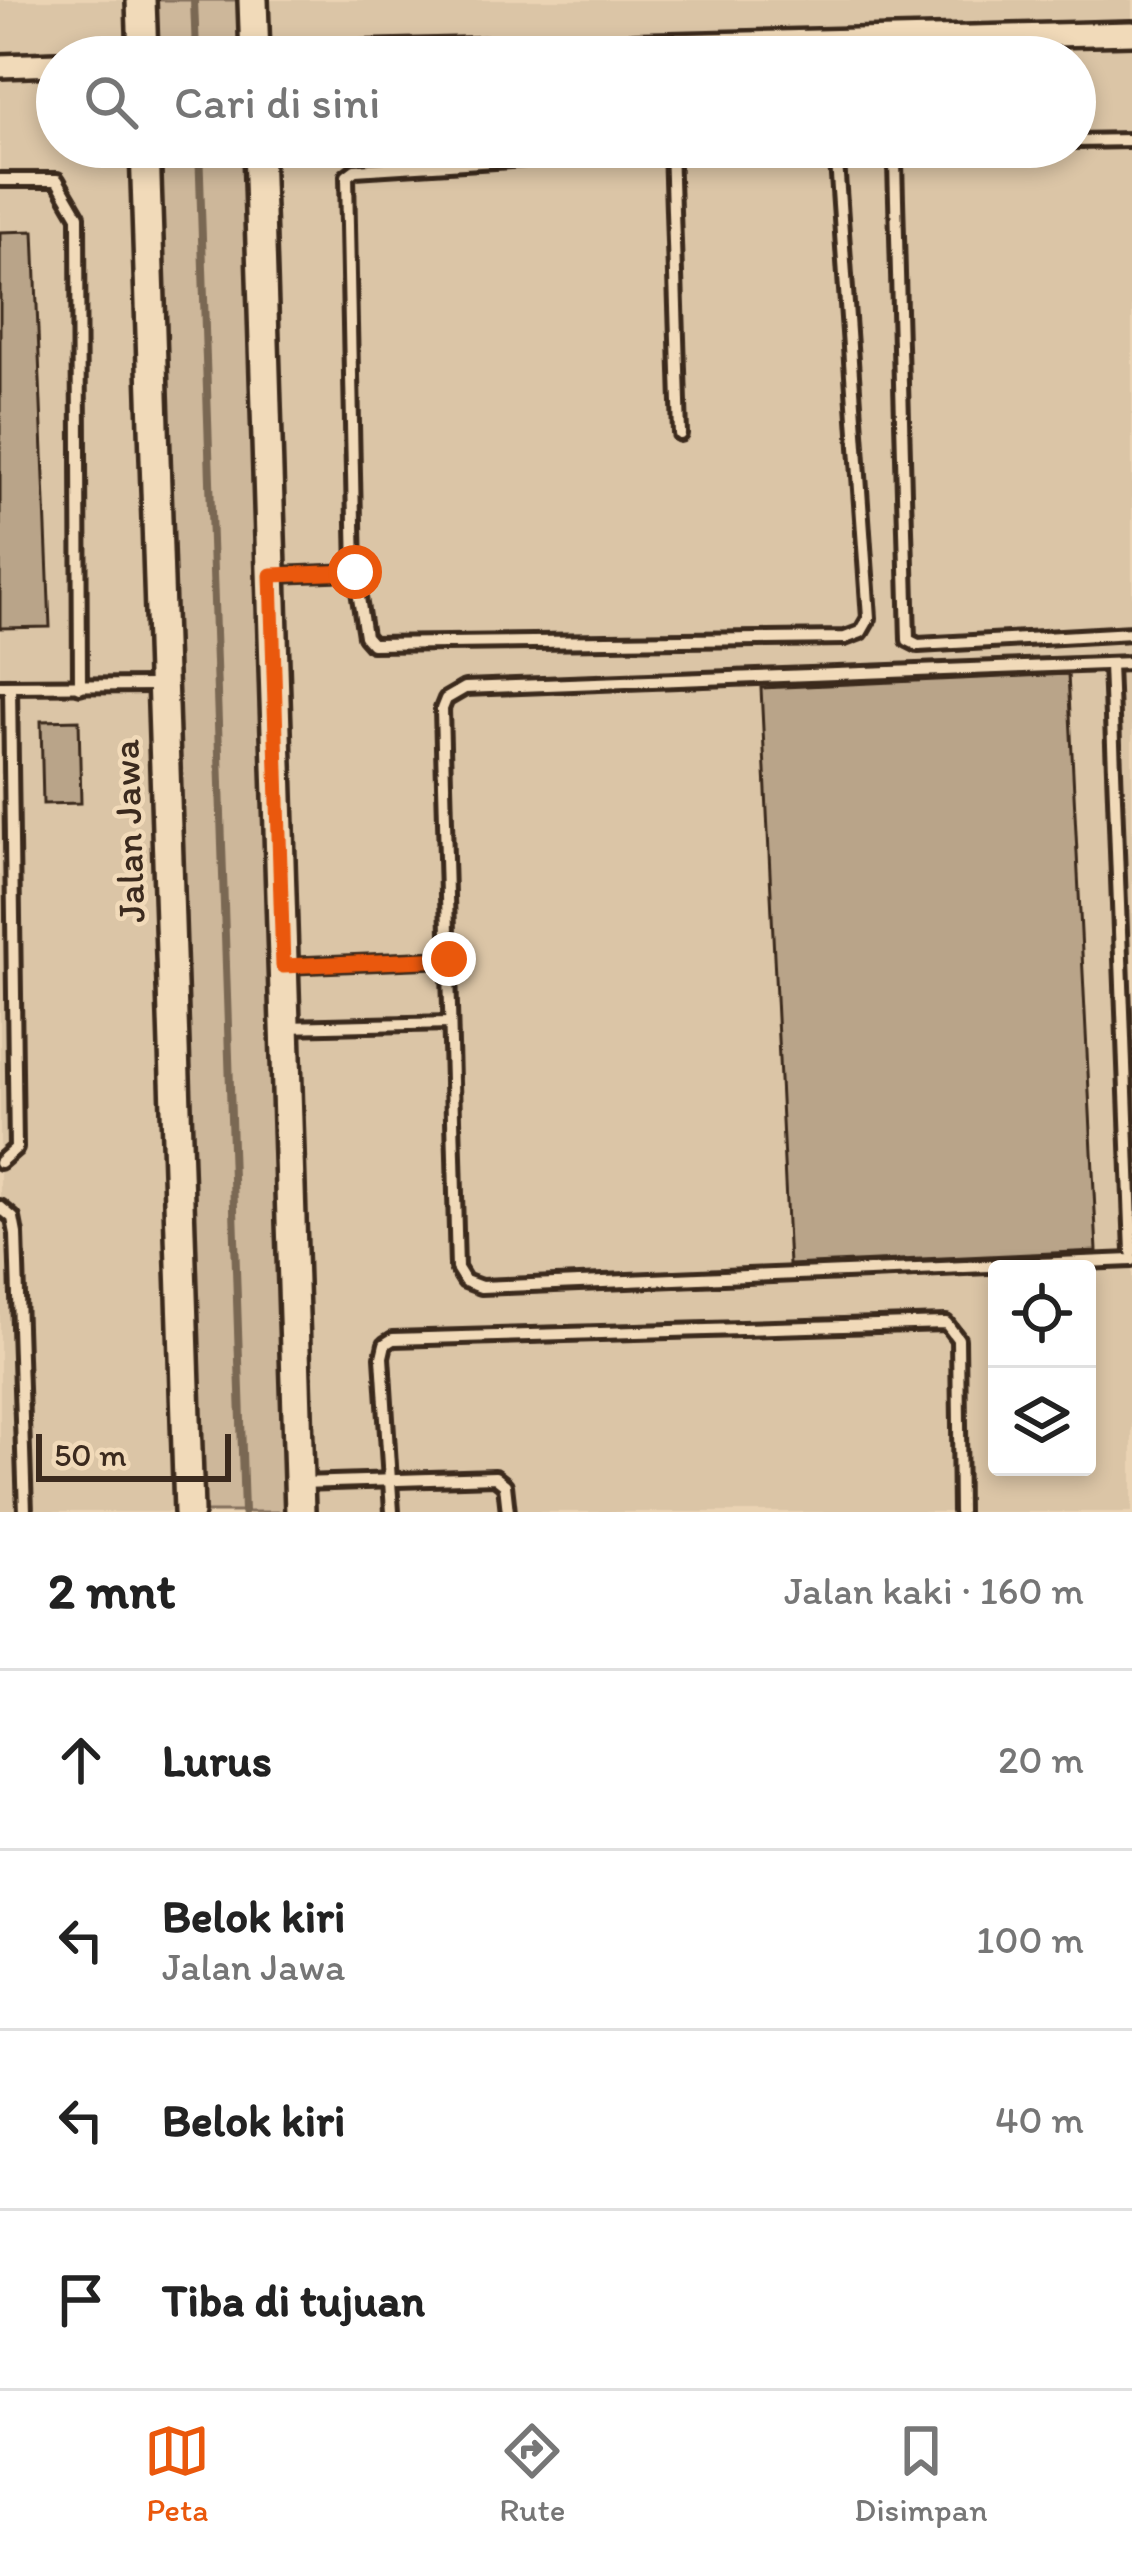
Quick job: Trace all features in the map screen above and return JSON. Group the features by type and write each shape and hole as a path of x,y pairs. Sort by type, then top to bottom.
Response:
{"street":[{"path":"141,0 142,36"},
{"path":"249,36 253,0"},
{"path":"1045,36 1132,33"},
{"path":"0,66 36,65"},
{"name":"Jalan Jawa","path":"147,168 189,1512"},
{"path":"259,168 300,1498"}],"lane":[{"path":"1096,141 1132,140"},
{"path":"384,168 355,170 347,176 355,572 365,636 384,648 844,638 861,632 868,618 837,168"},
{"path":"672,168 680,434"},
{"path":"896,168 908,640 918,645 1132,633"},
{"path":"0,180 57,181 78,216 80,686"},
{"path":"271,575 355,572"},
{"path":"1110,664 1132,1256 481,1287 465,1281 457,1268 442,710 455,692 1132,663"},
{"path":"0,1162 13,1156 16,1148 5,686 162,686"},
{"path":"283,966 449,959"},
{"path":"285,1027 450,1023"},
{"path":"0,1207 13,1218 16,1234 25,1512"},
{"path":"392,1512 382,1357 385,1344 393,1339 946,1323 958,1339 960,1512"},
{"path":"300,1498 391,1480 495,1478 505,1484 508,1512"}],"shaded area":[{"path":"0,0 1132,0 1132,1512 0,1512"},
{"path":"141,0 253,0 254,36 142,36"},
{"path":"147,168 259,168 300,1512 189,1512"}],"building":[{"path":"34,231 50,627 0,628 0,232"},
{"path":"1068,674 1097,1251 789,1265 761,688"},
{"path":"79,720 81,803 43,804 41,721"}],"waterway":[{"path":"194,0 195,36"},
{"path":"200,168 244,1512"}],"route":[{"path":"355,572 271,575 283,966 449,959"}]}
